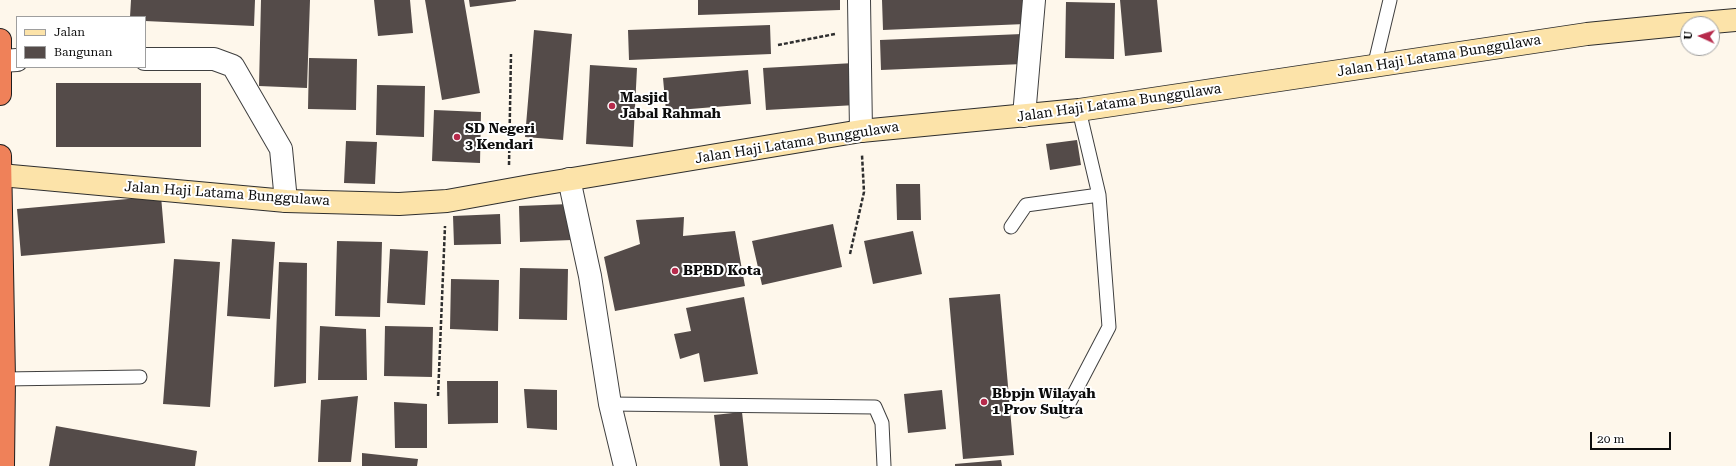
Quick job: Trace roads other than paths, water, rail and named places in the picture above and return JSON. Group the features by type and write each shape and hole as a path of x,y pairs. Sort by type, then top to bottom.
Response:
{"highway":[{"path":"0,94 6,54"},
{"path":"0,156 4,379 3,466"}],"main road":[{"name":"Jalan Haji Latama Bunggulawa","path":"1720,21 1736,20"},
{"name":"Jalan Haji Latama Bunggulawa","path":"0,175 286,201 399,204 447,201 568,179 861,131 1079,110 1587,34 1680,25"}],"street":[{"path":"859,0 861,131"},
{"path":"1024,116 1034,0"},
{"path":"146,59 214,59 233,66 281,148 286,201"},
{"path":"568,179 590,276 610,404 625,466"}],"lane":[{"path":"1374,67 1390,0"},
{"path":"1065,412 1109,327 1099,195 1079,110"},
{"path":"1011,227 1026,205 1099,195"},
{"path":"4,379 140,377"},
{"path":"610,404 875,407 882,423 884,466"}],"place":[{"name":"Masjid Jabal Rahmah","path":"612,106"},
{"name":"SD Negeri 3 Kendari","path":"457,137"},
{"name":"BPBD Kota","path":"675,271"},
{"name":"Bbpjn Wilayah 1 Prov Sultra","path":"984,402"}]}
